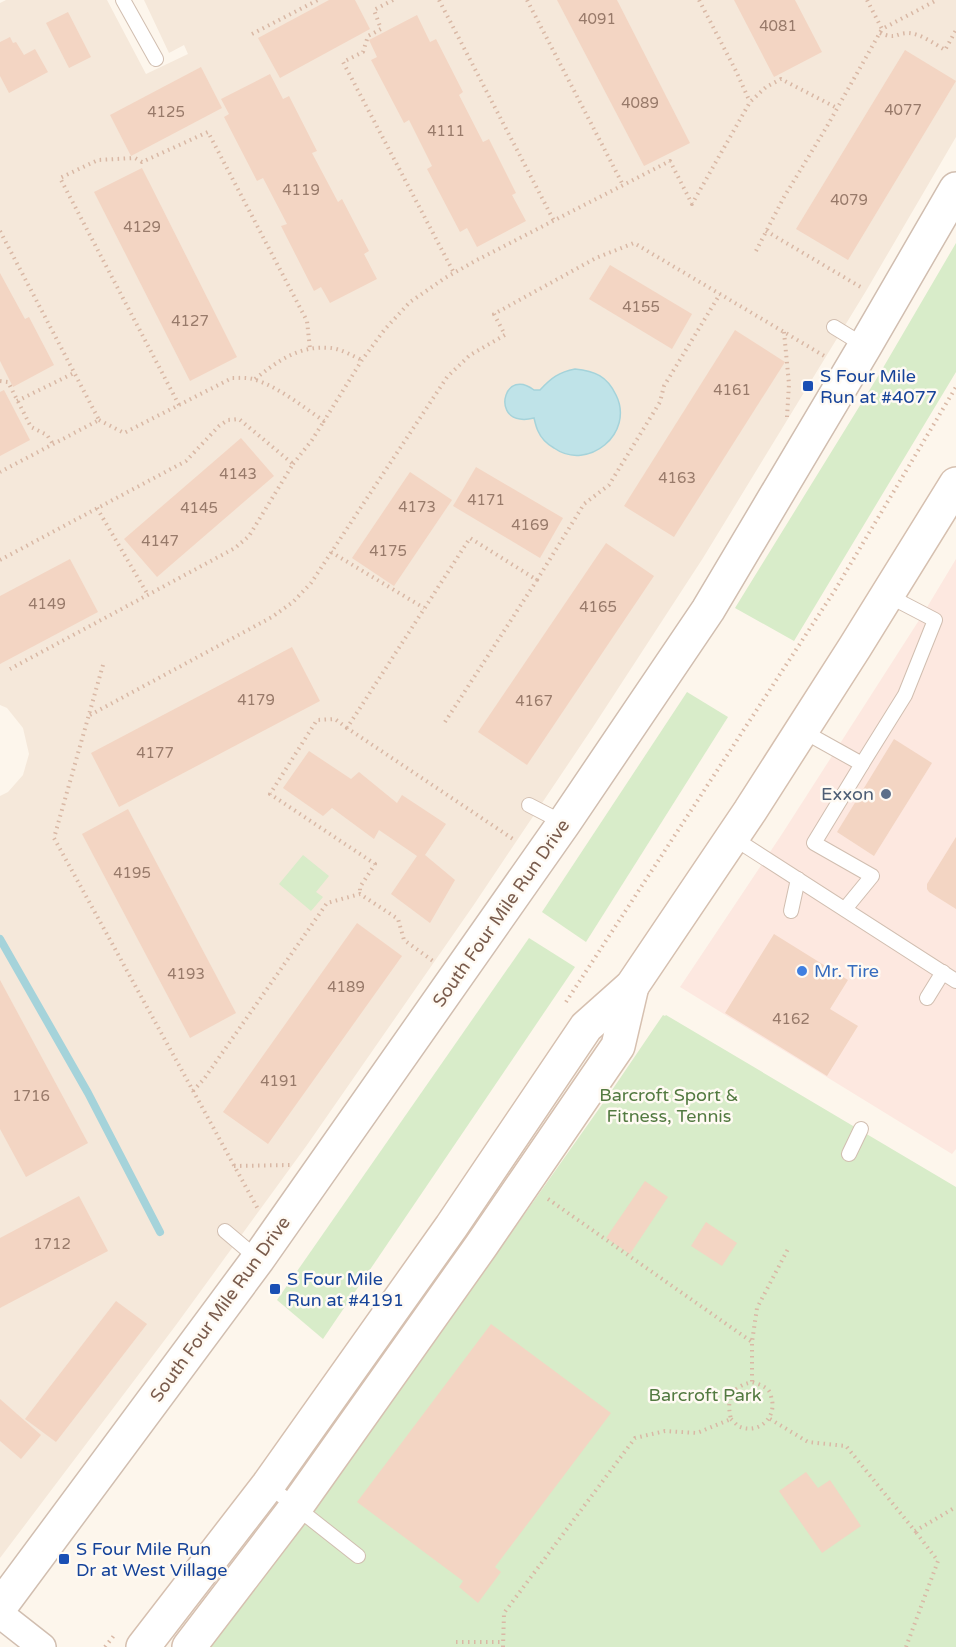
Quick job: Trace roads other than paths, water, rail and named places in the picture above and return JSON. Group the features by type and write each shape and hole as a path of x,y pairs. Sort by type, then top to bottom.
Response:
{"main road":[{"name":"South Four Mile Run Drive","path":"0,1607 258,1258 564,823 708,610 956,189"},
{"path":"132,1637 268,1485 451,1227 586,1027 632,986 732,837 956,484"},
{"path":"189,1647 296,1508 481,1246 618,1046 632,986"}],"street":[{"path":"0,1614 42,1647"}],"lane":[{"path":"123,0 156,59"},
{"path":"834,327 865,346"},
{"path":"845,909 873,876 814,843 905,695 935,620 887,595"},
{"path":"801,730 862,764"},
{"path":"528,804 564,823"},
{"path":"732,837 956,981"},
{"path":"791,911 798,879"},
{"path":"927,998 943,972"},
{"path":"849,1154 861,1129"},
{"path":"225,1231 258,1258"},
{"path":"268,1485 358,1556"}],"water":[{"path":"575,369 594,373 609,383 620,409 619,423 614,435 594,452 581,455 567,454 551,446 539,434 534,418 522,419 512,416 505,403 506,395 516,385 540,390 556,376"}],"waterway":[{"path":"0,939 88,1093 160,1232"}],"place":[{"name":"S Four Mile Run at #4077","path":"808,386"},
{"name":"Exxon","path":"886,794"},
{"name":"Mr. Tire","path":"802,971"},
{"name":"S Four Mile Run at #4191","path":"275,1289"},
{"name":"S Four Mile Run Dr at West Village","path":"64,1559"}],"park label":[{"name":"Barcroft Sport & Fitness, Tennis","path":"669,1105"},
{"name":"Barcroft Park","path":"705,1395"}]}
